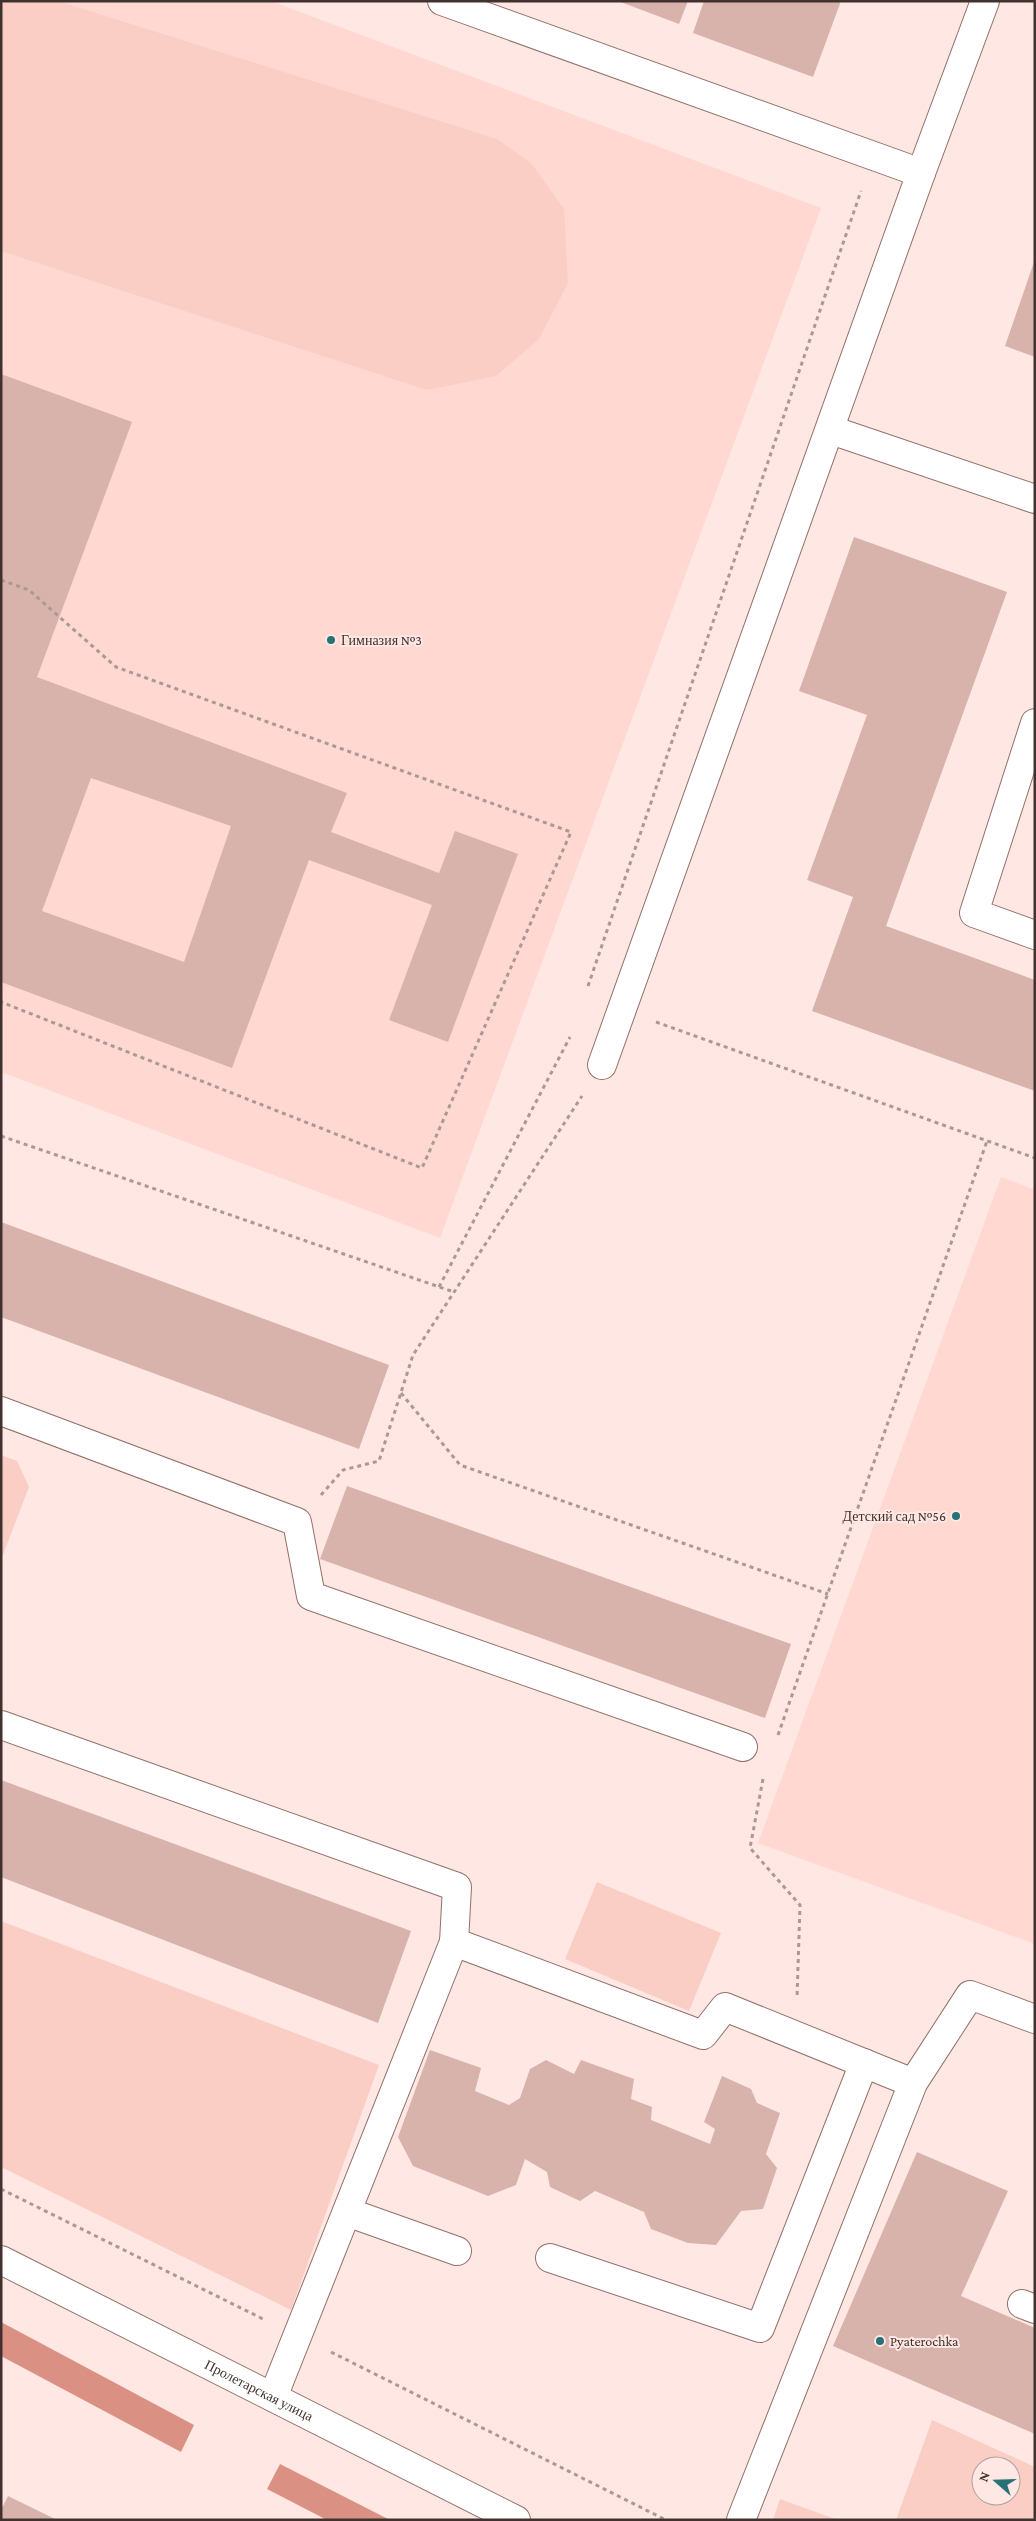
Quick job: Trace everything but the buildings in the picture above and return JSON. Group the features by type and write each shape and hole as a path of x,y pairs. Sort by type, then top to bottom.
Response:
{"street":[{"path":"442,1 921,173"},
{"path":"602,1064 831,430 921,173 985,1"},
{"path":"831,430 1035,499"},
{"path":"1035,723 1030,758 974,913 1035,935"},
{"path":"1,1411 297,1522 311,1596 743,1747"},
{"path":"1,1725 457,1887 454,1942 273,2397"},
{"path":"454,1942 703,2035 725,2007 913,2083"},
{"path":"741,2520 913,2083 970,1995 1035,2019"},
{"path":"550,2258 760,2328 864,2063"},
{"path":"347,2212 457,2251"},
{"name":"Пролетарская улица","path":"1,2260 516,2520"}],"path":[{"path":"588,988 862,188"},
{"path":"1,580 29,590 116,667 571,832 422,1168 1,1002"},
{"path":"622,1010 1035,1158"},
{"path":"439,1287 571,1035"},
{"path":"297,1522 343,1470 378,1462 412,1356 602,1064"},
{"path":"1,1136 454,1292"},
{"path":"777,1740 987,1140"},
{"path":"400,1393 460,1466 828,1594"},
{"path":"764,1777 750,1848 800,1905 796,2036"},
{"path":"1,2189 666,2520"}],"shaded area":[{"name":"Гимназия №3","path":"1,1 271,1 821,208 440,1238 1,1072"},
{"path":"1,1 58,1 497,139 531,163 564,209 568,283 539,339 496,376 427,390 1,251"},
{"name":"Детский сад №56","path":"1001,1177 1035,1190 1035,1944 758,1843"},
{"path":"1,1455 17,1461 29,1487 1,1560"},
{"path":"597,1882 721,1933 689,2011 565,1959"},
{"path":"1,1921 379,2065 291,2310 1,2167"},
{"path":"1,2322 194,2425 181,2452 1,2356"},
{"path":"932,2420 1011,2456 971,2456 971,2506 1021,2506 1021,2461 1035,2467 1035,2520 896,2520"},
{"path":"280,2464 390,2520 327,2520 267,2489"},
{"path":"780,2499 838,2520 773,2520"}],"place":[{"name":"Гимназия №3","path":"331,640"},
{"name":"Детский сад №56","path":"956,1516"},
{"name":"Pyaterochka","path":"880,2341"}]}
